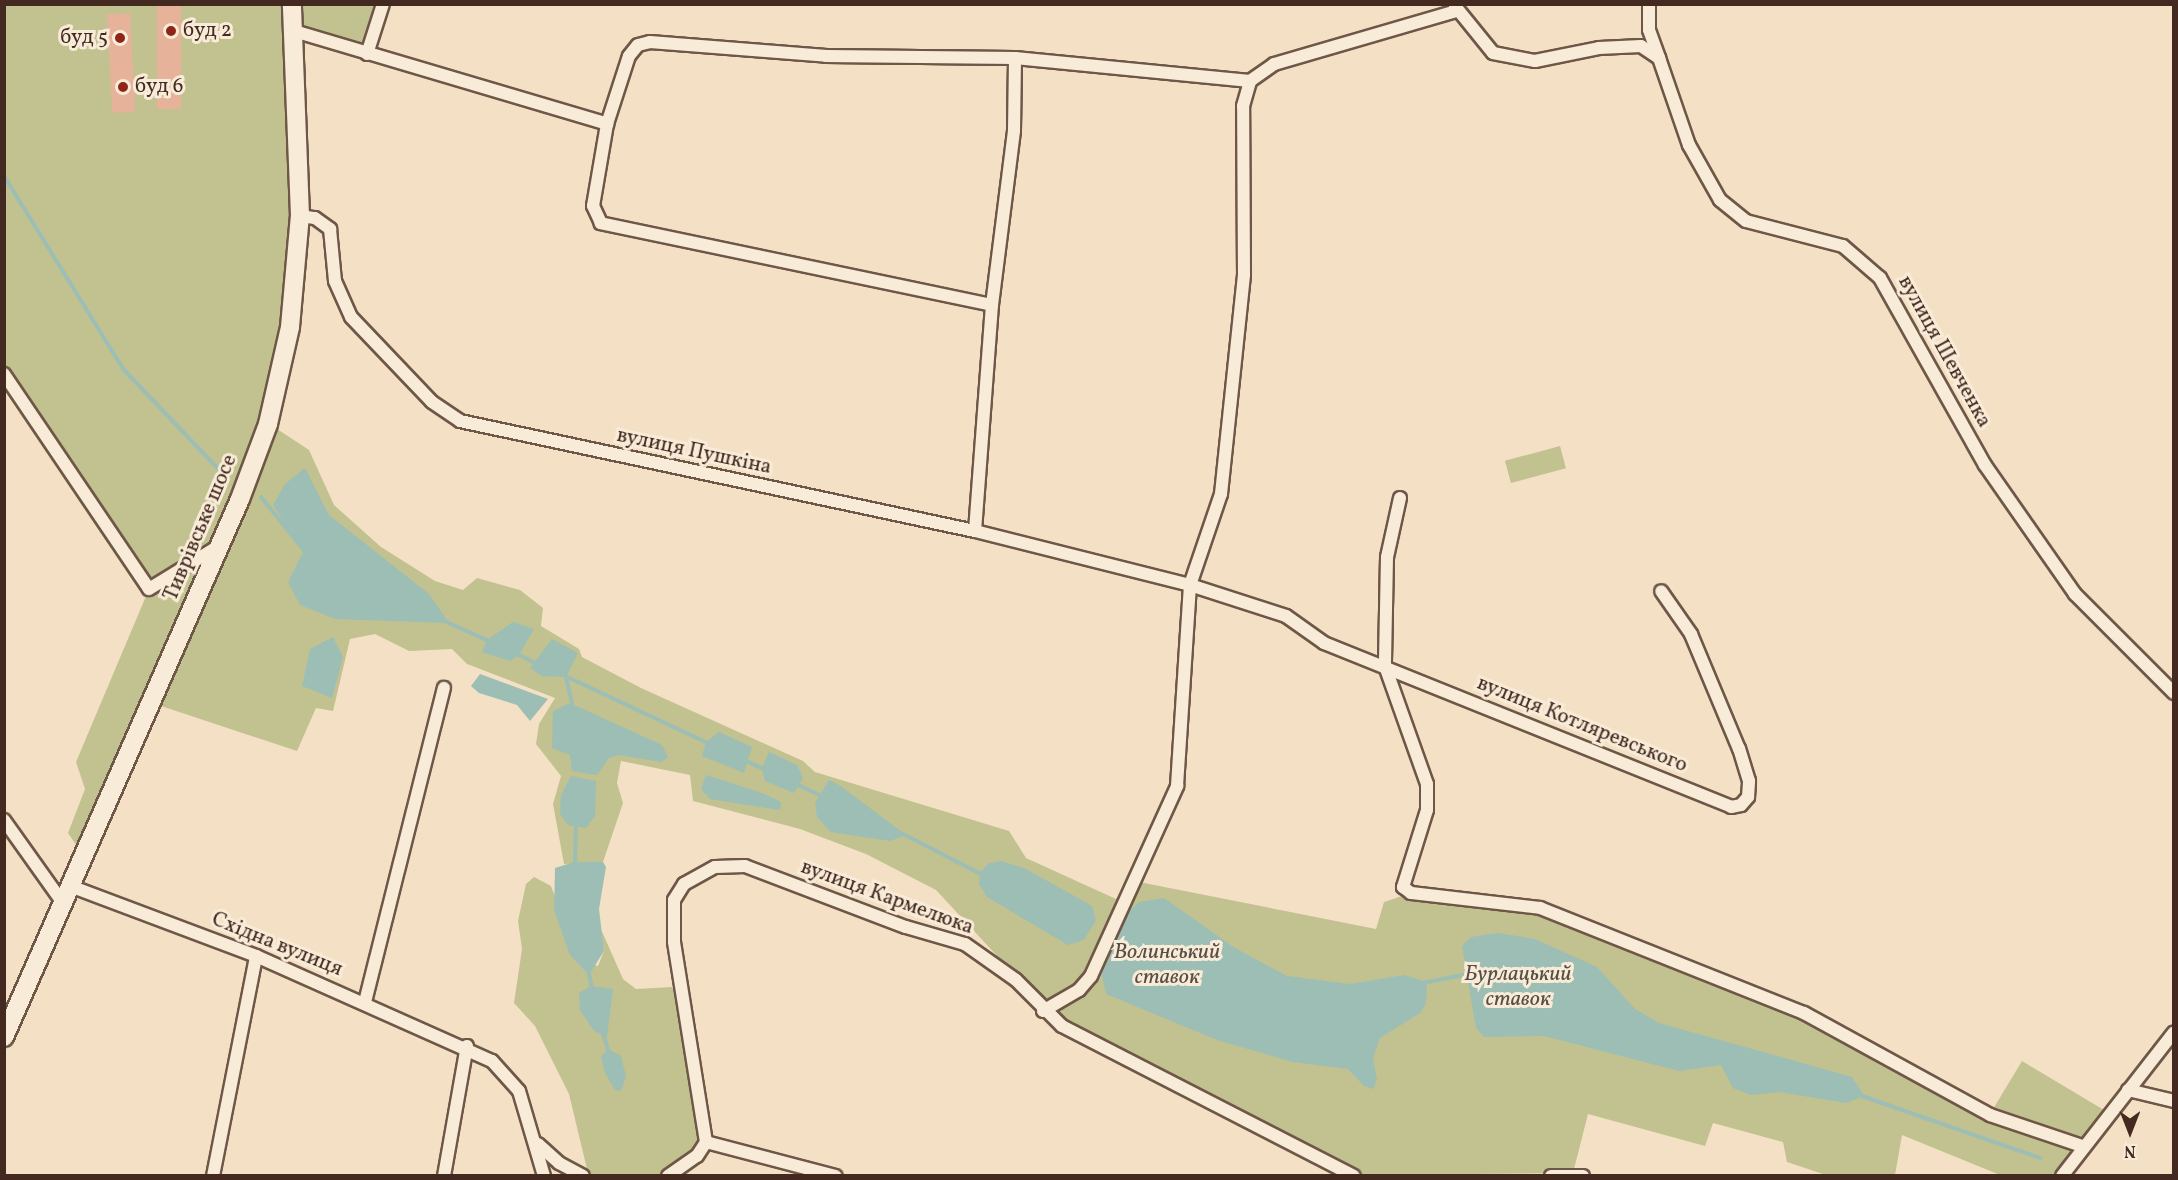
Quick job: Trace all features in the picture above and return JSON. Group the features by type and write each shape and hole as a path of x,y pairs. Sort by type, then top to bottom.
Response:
{"main road":[{"name":"Тиврівське шосе","path":"4,1037 220,546 261,445 281,372 290,327 300,216 292,4"}],"street":[{"path":"367,54 383,4"},
{"name":"вулиця Шевченка","path":"1649,4 1649,30 1689,145 1720,200 1746,221 1843,246 1880,278 1985,465 2075,594 2174,693"},
{"path":"992,305 601,222 594,206 608,124 629,56 638,45 650,42 826,56 1015,58 1250,81 1274,64 1455,8 1493,54 1535,61 1599,48 1641,46 1659,58"},
{"path":"294,31 608,124"},
{"path":"975,531 992,305 1014,131 1015,58"},
{"path":"1043,1011 1079,990 1091,976 1177,786 1190,585 1221,494 1244,274 1244,106 1250,81"},
{"name":"вулиця Пушкіна","path":"300,216 315,218 330,229 335,281 351,317 432,402 454,418 975,531 1190,585"},
{"path":"4,374 149,589 220,546"},
{"path":"1400,498 1387,557 1385,666 1427,784 1427,810 1404,874 1403,887 1411,893 1540,908 1804,1013 1990,1115 2082,1146"},
{"name":"вулиця Котляревського","path":"1190,585 1286,616 1324,643 1731,807 1741,806 1748,796 1749,781 1739,749 1691,634 1661,591"},
{"path":"365,1002 444,688"},
{"path":"4,820 66,895"},
{"name":"вулиця Кармелюка","path":"706,1142 674,942 674,900 684,884 715,867 745,866 906,927 965,944 1016,980 1043,1011 1062,1026 1354,1176"},
{"name":"Східна вулиця","path":"66,895 256,956 467,1046 508,1075 524,1102 544,1176"},
{"path":"213,1176 256,956"},
{"path":"2062,1176 2082,1146 2174,1032"},
{"path":"444,1176 467,1046"},
{"path":"2128,1089 2174,1101"},
{"path":"536,1142 553,1160 582,1176"},
{"path":"668,1176 697,1156 706,1142 836,1176"},
{"path":"1551,1176 1583,1176"}],"shaded area":[{"path":"5,5 383,5 367,54 294,31 300,216 268,423 309,450 334,505 381,547 435,581 463,590 477,578 520,590 543,608 541,626 579,649 582,657 641,688 803,761 815,772 1009,831 1026,858 1116,899 1134,881 1376,929 1384,902 1411,893 1518,901 1804,1013 1990,1114 2022,1061 2109,1113 2062,1175 2000,1175 1902,1135 1895,1175 1826,1175 1787,1162 1783,1142 1713,1123 1705,1146 1588,1114 1573,1173 1354,1175 1062,1026 936,890 866,854 800,829 693,801 690,775 621,761 617,783 623,803 603,862 564,864 553,804 561,776 536,744 539,724 555,698 467,664 452,649 409,651 375,634 350,639 333,711 316,708 297,751 149,702 83,855 68,833 85,789 76,762 149,589 5,375"},
{"path":"1560,446 1566,468 1511,483 1505,461"},
{"path":"534,877 551,886 578,960 598,966 604,951 600,927 623,979 636,989 672,987 685,1014 706,1142 668,1175 590,1175 587,1169 569,1094 535,1026 514,1003 522,949 518,921 526,884"}],"water":[{"path":"305,468 329,515 429,594 449,623 335,619 300,605 288,582 303,552 273,505 285,484"},
{"path":"513,622 534,629 519,655 510,661 482,652 487,640"},
{"path":"333,637 343,657 332,698 302,686 310,649"},
{"path":"552,639 578,653 566,677 542,676 530,668"},
{"path":"480,674 548,699 530,721 517,705 479,693 471,686"},
{"path":"570,703 662,745 668,757 661,762 619,755 609,758 597,775 572,771 570,755 552,748 553,711"},
{"path":"719,732 752,747 744,773 702,756 706,742"},
{"path":"769,752 797,765 803,778 794,793 765,781 762,768"},
{"path":"706,775 762,793 781,802 780,810 710,799 701,789"},
{"path":"571,776 596,781 595,816 586,828 568,825 560,814 561,795"},
{"path":"829,780 906,835 890,841 831,832 817,817 815,803"},
{"path":"1001,861 1026,869 1092,906 1096,920 1084,940 1068,945 987,897 979,884 980,873 989,863"},
{"path":"574,862 603,862 606,867 599,909 604,951 589,975 570,955 554,910 555,868"},
{"name":"Волинський ставок","path":"1164,898 1235,948 1287,976 1350,984 1404,975 1427,982 1426,1004 1420,1013 1380,1038 1373,1058 1377,1080 1373,1089 1364,1086 1348,1069 1293,1062 1217,1040 1106,994 1101,971 1128,912 1139,902"},
{"name":"Бурлацький ставок","path":"1498,933 1535,939 1597,967 1635,1009 1659,1023 1852,1077 1864,1096 1846,1103 1779,1092 1751,1095 1733,1088 1721,1065 1679,1071 1544,1036 1484,1037 1476,1028 1462,946 1471,937"},
{"path":"591,986 613,989 607,1037 594,1031 580,1010 579,993"},
{"path":"608,1049 621,1056 626,1077 621,1091 615,1090 605,1073 601,1057"}],"building":[{"path":"157,4 181,4 181,109 157,109"},
{"path":"130,13 135,112 112,113 107,14"}],"waterway":[{"path":"4,176 124,370 225,476"},
{"path":"261,497 306,553"},
{"path":"444,621 489,641"},
{"path":"515,653 538,664"},
{"path":"561,674 710,744"},
{"path":"566,677 573,707"},
{"path":"746,761 764,769"},
{"path":"798,785 824,797"},
{"path":"575,865 576,821"},
{"path":"901,833 983,875"},
{"path":"588,970 592,989"},
{"path":"1423,983 1468,974"},
{"path":"603,1034 609,1053"},
{"path":"1859,1095 2040,1158"}],"place":[{"name":"буд 2","path":"171,31"},
{"name":"буд 5","path":"120,38"},
{"name":"буд 6","path":"123,87"}]}
